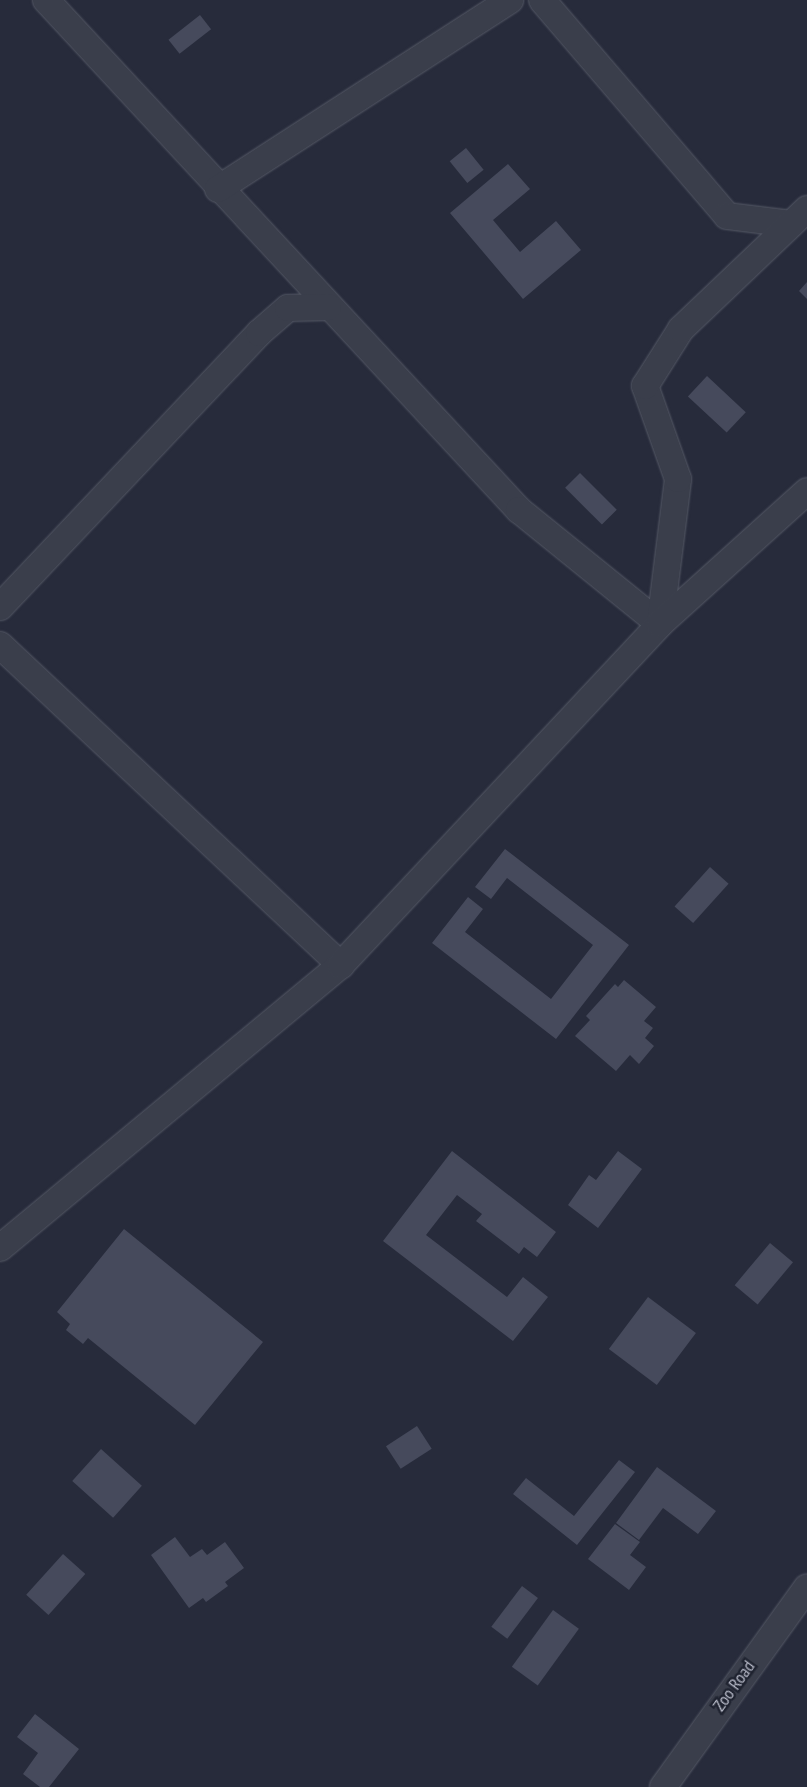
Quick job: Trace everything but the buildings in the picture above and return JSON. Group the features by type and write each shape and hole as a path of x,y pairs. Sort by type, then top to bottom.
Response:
{"street":[{"path":"46,0 218,189 519,510 660,624"},
{"path":"218,189 510,0"},
{"path":"542,0 726,216 799,217"},
{"path":"660,624 678,479 645,386 681,329 799,217"},
{"path":"0,606 259,333 288,308 328,307"},
{"path":"0,1248 341,965 660,624 807,491"},
{"path":"0,644 341,965"},
{"name":"Zoo Road","path":"663,1787 807,1587"}]}
